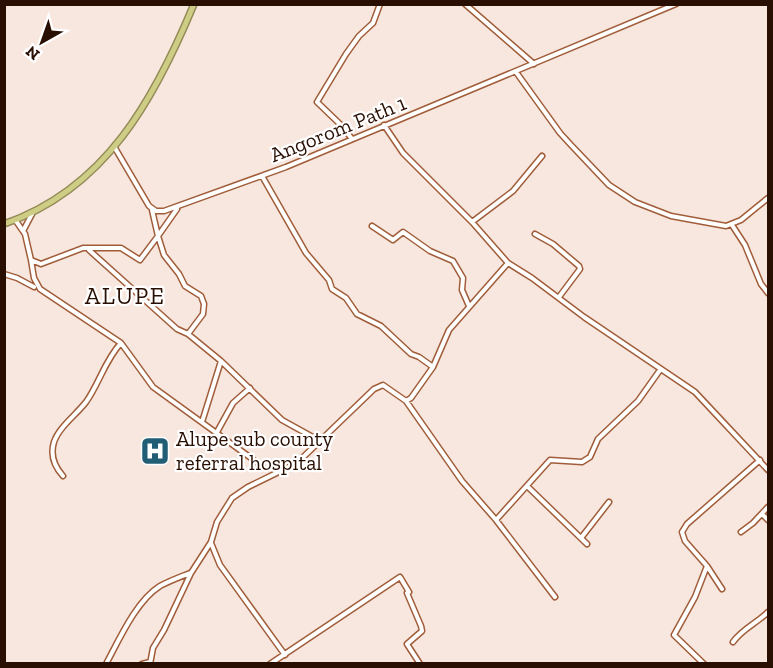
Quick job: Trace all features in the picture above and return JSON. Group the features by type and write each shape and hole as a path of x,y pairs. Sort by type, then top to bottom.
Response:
{"highway":[{"path":"5,222 32,214 52,204 92,171 115,148 148,100 194,4"}],"street":[{"path":"352,139 317,102 346,54 359,36 373,23 380,4"},
{"path":"465,4 535,64"},
{"name":"Angorom Path 1","path":"152,210 160,212 178,207 262,176 676,4"},
{"path":"516,72 560,133 615,190 636,202 670,216 722,226 732,225 768,198"},
{"path":"384,125 403,153 472,222 508,263 695,392 768,470"},
{"path":"115,148 152,210 164,255 185,286 201,296 204,304 203,314 188,334"},
{"path":"472,222 513,191 542,156"},
{"path":"262,176 306,253 329,280 332,289 346,298 357,314 381,326 411,354 433,367"},
{"path":"31,260 40,264 71,251 122,248 140,260 178,207"},
{"path":"23,231 32,214"},
{"path":"16,220 23,231 34,278 40,289 121,343 153,387 262,466"},
{"path":"732,225 745,245 761,284 768,293"},
{"path":"372,226 393,240 403,232 430,251 453,261 463,278 462,290 469,306"},
{"path":"535,234 553,244 579,266 580,269 559,297"},
{"path":"88,249 177,329 188,334 221,361 282,420 320,441"},
{"path":"406,400 411,398 433,367 449,330 508,263"},
{"path":"4,274 34,287"},
{"path":"63,476 55,467 52,455 54,441 86,402 114,350 121,343"},
{"path":"202,422 221,361"},
{"path":"496,520 550,460 582,462 590,457 598,439 638,402 660,370"},
{"path":"142,663 150,663 153,648 191,573 211,542 217,522 232,498 248,487 297,463 374,389 383,386 406,400 462,481 496,520 555,597"},
{"path":"217,432 233,403 250,388"},
{"path":"722,590 685,541 682,532 687,524 760,460"},
{"path":"527,486 587,544"},
{"path":"581,538 609,502"},
{"path":"741,532 768,507"},
{"path":"762,514 768,520"},
{"path":"211,542 220,565 285,654"},
{"path":"704,663 674,635 695,597 706,566"},
{"path":"106,663 146,597 158,587 191,573"},
{"path":"270,663 400,577 409,592 407,593 422,626 422,631 407,644 420,663"},
{"path":"733,642 741,632 758,622 768,612"}],"place":[{"name":"Alupe sub county referral hospital","path":"155,451"}],"district":[{"name":"ALUPE","path":"125,296"}]}
